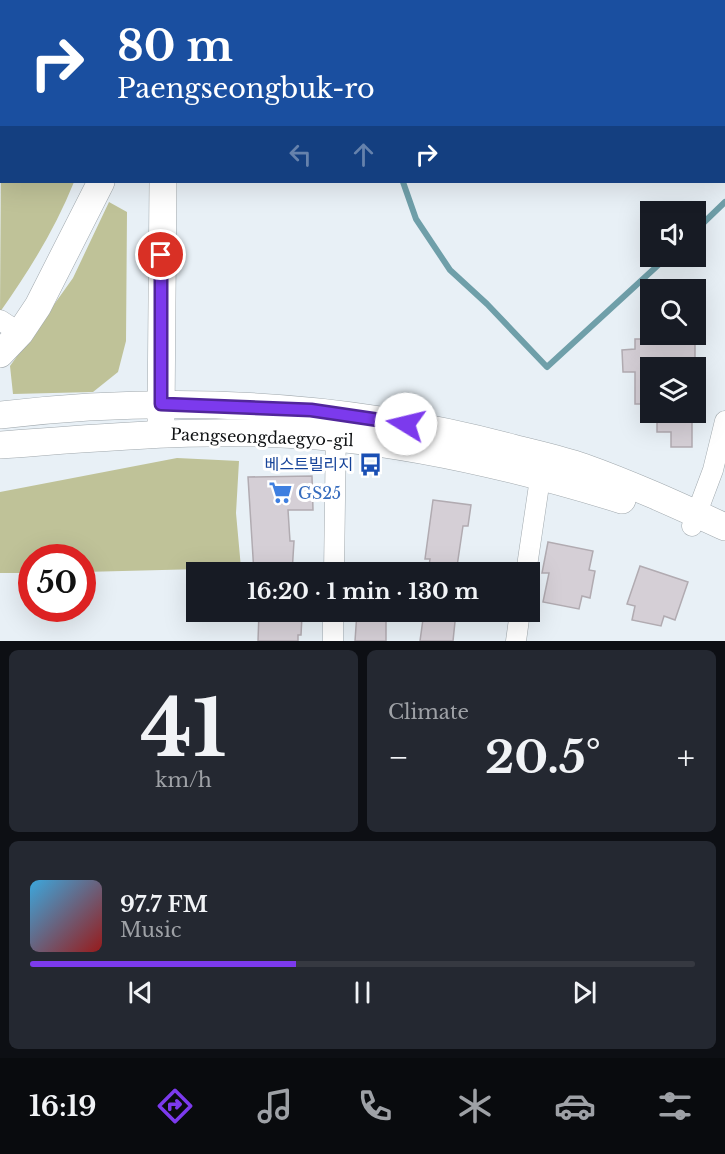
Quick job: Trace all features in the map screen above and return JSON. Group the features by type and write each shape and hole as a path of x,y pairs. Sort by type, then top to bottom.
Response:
{"main road":[{"path":"0,354 10,327 38,306 100,183"},
{"path":"161,433 163,183"},
{"path":"0,415 53,409 161,404 311,410 336,426"},
{"name":"Paengseongdaegyo-gil","path":"0,445 161,433 336,426 403,446 542,465 647,508 694,520 725,543"},
{"path":"694,520 725,527"}],"street":[{"path":"694,520 712,470 725,421"},
{"path":"334,562 336,426"},
{"path":"528,562 542,465"},
{"path":"333,622 333,641"},
{"path":"516,641 519,622"}],"green space":[{"path":"1,183 74,183 41,249 0,312"},
{"path":"109,202 127,212 126,341 118,372 93,392 13,394 10,366 73,278"},
{"path":"177,458 239,461 236,513 240,562 186,562 186,569 96,572 96,544 18,544 18,573 0,573 0,492"}],"building":[{"path":"635,339 640,339 640,345 695,345 695,357 640,357 640,404 635,404 635,372 623,372 622,350 635,349"},
{"path":"657,423 692,423 692,447 671,447 671,432 657,432"},
{"path":"312,476 313,510 288,510 290,541 294,541 293,562 253,562 248,477"},
{"path":"433,500 471,505 468,526 463,526 458,562 430,562 430,559 425,559"},
{"path":"548,542 593,551 589,570 595,571 590,598 582,596 579,609 543,602 549,573 542,573"},
{"path":"640,566 688,582 675,620 664,616 661,626 632,620 635,606 627,604"},
{"path":"259,622 302,622 301,635 298,635 298,641 258,641"},
{"path":"356,622 386,622 386,641 355,641"},
{"path":"423,622 455,622 453,641 420,641"}],"waterway":[{"path":"403,183 416,219 450,270 487,304 547,367 656,267"},
{"path":"706,220 725,202"}],"place":[{"name":"베스트빌리지","path":"371,464"},
{"name":"GS25","path":"280,493"}],"route":[{"path":"161,255 161,404 311,410 406,424"}]}
